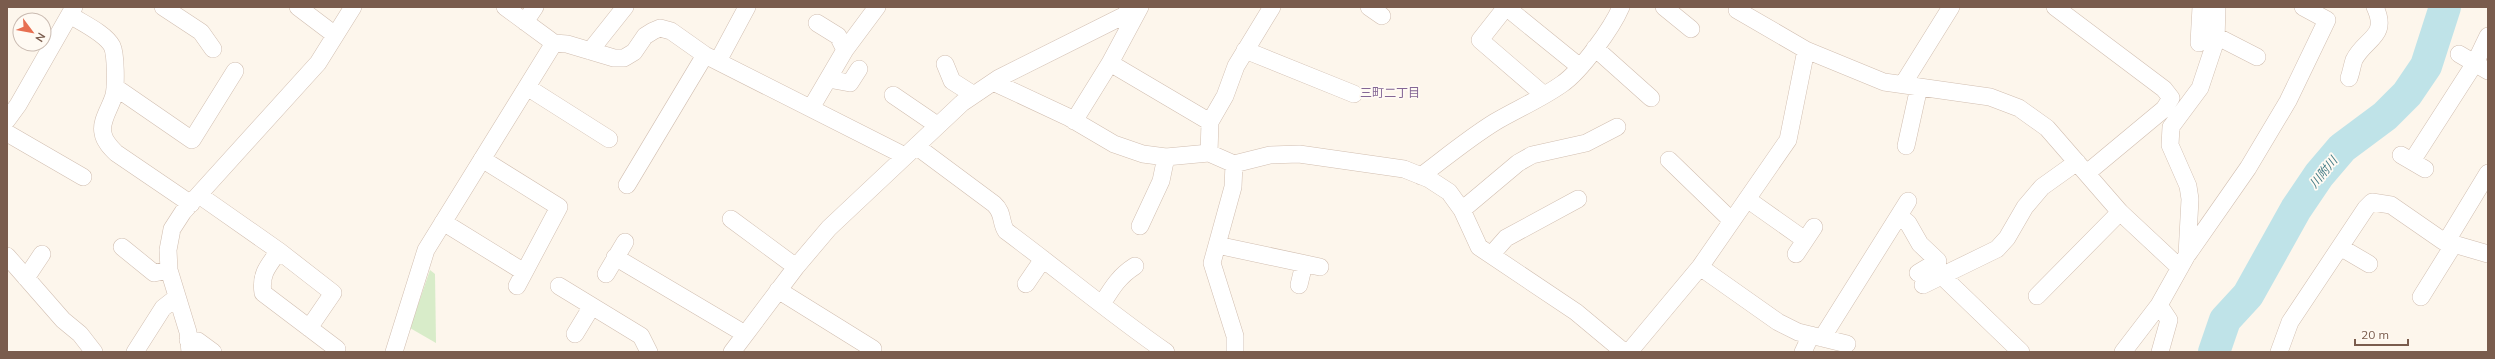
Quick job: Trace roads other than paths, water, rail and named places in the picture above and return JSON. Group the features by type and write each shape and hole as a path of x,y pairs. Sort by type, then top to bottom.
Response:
{"street":[{"path":"163,7 201,32 213,49"},
{"path":"298,7 335,35"},
{"path":"213,352 198,341 189,346 169,270 168,250 172,229 195,200 318,63 353,7"},
{"path":"505,7 554,44 567,44 614,58 624,58 634,52 645,36 660,28 671,31 711,58 811,108 910,151 994,204 1000,209 1002,225 1006,231 1102,304 1124,323 1146,346 1166,352"},
{"path":"525,22 535,7"},
{"path":"590,51 625,7"},
{"path":"627,185 711,58 747,7"},
{"path":"811,108 845,50 877,7"},
{"path":"616,257 741,346 778,290 829,228 937,125 974,95 993,82 1123,16 1136,7"},
{"path":"1074,121 1110,63 1140,7"},
{"path":"1544,95 1480,40 1506,7 1580,67"},
{"path":"1421,176 1494,122 1562,84 1580,67 1595,48 1613,24 1621,7"},
{"path":"1664,7 1691,29"},
{"path":"1906,146 1911,86 1951,7"},
{"path":"1899,216 1908,223 1920,244 1938,261 1921,279 1942,276 1997,249 2007,238 2024,207 2042,187 2082,167 2164,109 2171,98 2164,89 2055,7"},
{"path":"2199,43 2201,7"},
{"path":"2184,261 2190,199 2188,186 2170,145 2171,127 2200,88 2216,36 2216,7"},
{"path":"2123,352 2159,305 2184,261 2248,168 2288,101 2328,20 2303,7"},
{"path":"2349,78 2354,60 2379,28 2380,21 2375,7"},
{"path":"1736,8 1806,50 1884,82 1990,97 2019,108 2047,128 2120,212 2184,261"},
{"path":"1209,153 1210,122 1224,96 1236,66 1265,9"},
{"path":"9,113 72,11 105,38 112,47 115,87 102,133 107,142 116,154 279,251 333,293 309,328"},
{"path":"818,23 838,36 845,50"},
{"path":"2216,36 2257,57"},
{"path":"2413,162 2481,67 2488,36"},
{"path":"394,352 426,250 554,44"},
{"path":"1595,48 1652,98"},
{"path":"1245,50 1354,94"},
{"path":"1629,352 1700,267 1788,140 1806,50"},
{"path":"2459,54 2481,67"},
{"path":"1110,63 1210,122"},
{"path":"946,64 952,81 974,95"},
{"path":"828,79 850,83 859,69"},
{"path":"115,87 192,140 235,71"},
{"path":"993,82 1074,121 1114,144 1143,154 1166,157 1209,153 1234,164 1270,155 1299,154 1404,169 1421,176 1449,192 1462,210 1480,247 1576,312 1624,352"},
{"path":"527,87 609,139"},
{"path":"893,95 937,125"},
{"path":"1462,210 1518,163 1532,155 1586,143 1617,127"},
{"path":"7,133 83,177"},
{"path":"1140,226 1161,181 1166,157"},
{"path":"443,222 521,279 559,207 482,159"},
{"path":"1670,160 1732,221"},
{"path":"1234,164 1233,187 1212,262 1235,336 1235,352"},
{"path":"2421,297 2488,174"},
{"path":"1491,254 1506,238 1578,199"},
{"path":"1746,200 1809,233 1796,254"},
{"path":"1803,352 1816,337 1908,201"},
{"path":"2278,352 2290,322 2366,208 2372,202 2391,205 2450,243 2486,250"},
{"path":"2038,296 2120,212"},
{"path":"732,220 796,267"},
{"path":"606,274 625,242"},
{"path":"1217,246 1312,265 1299,285"},
{"path":"122,247 154,273 169,270"},
{"path":"2340,247 2369,264"},
{"path":"279,251 267,267 261,281 263,293 337,349"},
{"path":"26,278 42,254"},
{"path":"7,256 63,320 80,334 94,352"},
{"path":"1026,284 1043,258"},
{"path":"1102,304 1123,273 1135,266"},
{"path":"1700,267 1778,322 1798,332 1847,344"},
{"path":"1942,276 2021,352"},
{"path":"559,286 640,336 649,352"},
{"path":"778,290 873,349"},
{"path":"135,352 163,308 177,297"},
{"path":"2159,305 2169,320 2160,352"},
{"path":"575,334 592,306"}],"waterway":[{"name":"川附川","path":"2214,352 2225,320 2248,295 2296,209 2319,175 2342,148 2385,116 2407,94 2426,66 2445,7"}],"district":[{"name":"三町二丁目","path":"1390,92"}]}
